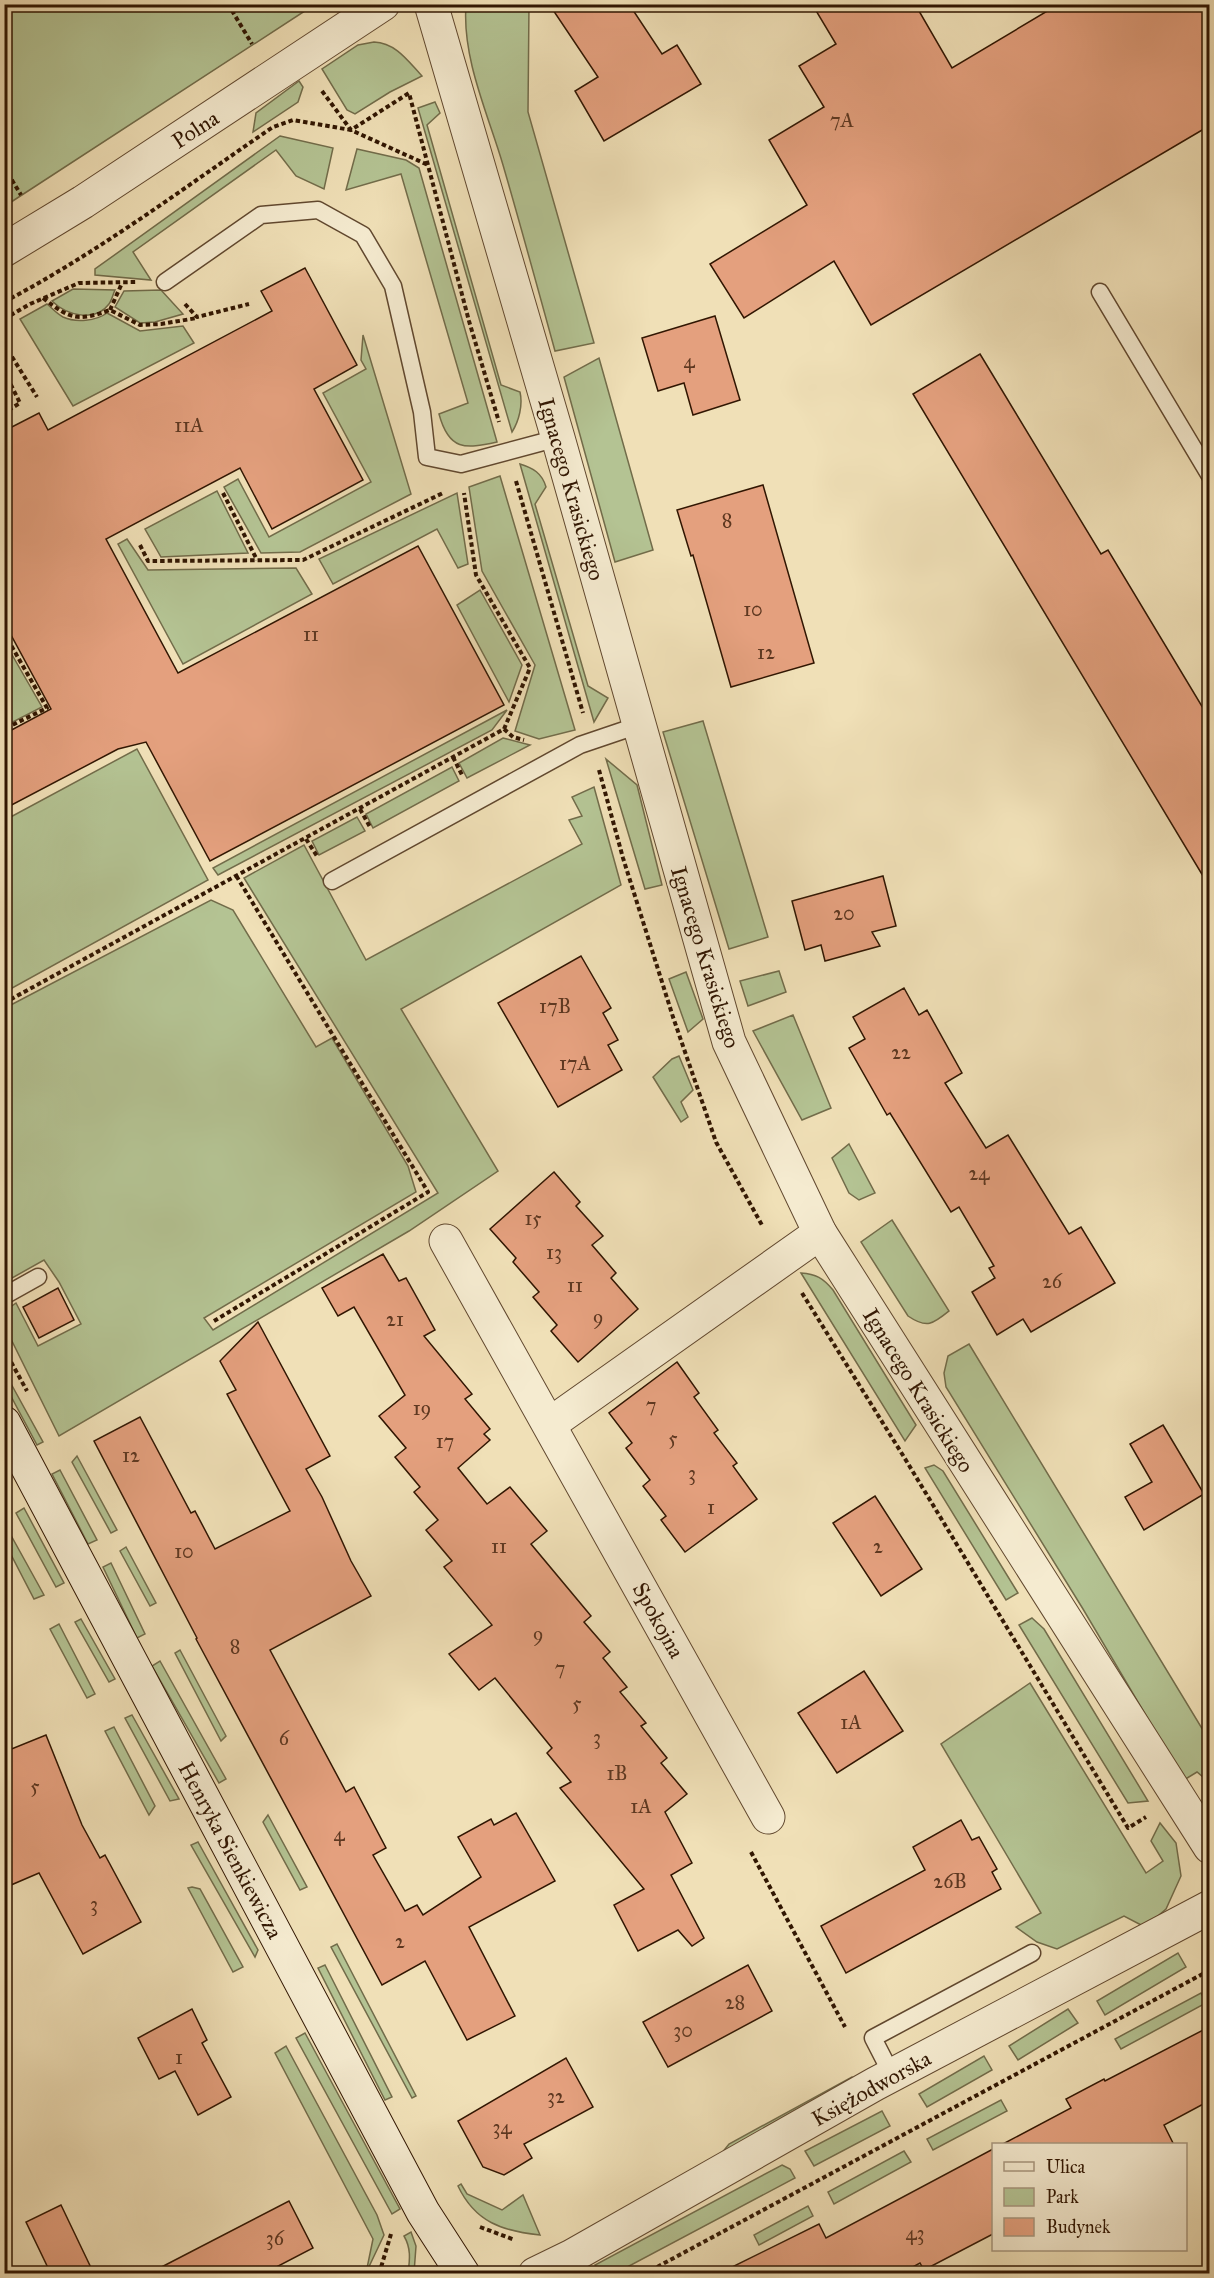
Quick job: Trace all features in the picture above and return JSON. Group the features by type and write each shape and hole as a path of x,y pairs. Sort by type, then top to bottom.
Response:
{"street":[{"name":"Polna","path":"4,250 83,202 383,4"},
{"name":"Ignacego Krasickiego","path":"431,4 558,438 729,1042 820,1233 1209,1847"},
{"path":"550,1424 820,1233"},
{"name":"Spokojna","path":"446,1241 768,1817"},
{"name":"Henryka Sienkiewicza","path":"4,1423 423,2212 463,2274"},
{"name":"Księżodworska","path":"535,2274 572,2256 884,2079 1209,1907"}],"lane":[{"path":"165,282 261,214 318,210 363,235 393,286 422,412 427,457 461,464 558,438"},
{"path":"1100,292 1209,476"},
{"path":"332,881 580,746 639,725"},
{"path":"4,1296 38,1277"},
{"path":"884,2079 873,2038 1032,1953"}],"path":[{"path":"299,61 351,130 428,165"},
{"path":"4,319 43,298 79,283 165,282 197,318"},
{"path":"110,310 122,283"},
{"path":"4,302 33,287"},
{"path":"43,298 62,313 74,317 91,316 110,310 140,325 197,318 249,304"},
{"path":"4,344 37,398"},
{"path":"4,371 20,403 4,413"},
{"path":"4,1003 237,878 504,729 530,668 476,575 462,483"},
{"path":"140,545 148,561 303,560 452,488"},
{"path":"223,493 258,560"},
{"path":"4,633 6,641 46,708 4,729"},
{"path":"214,1320 428,1192 237,878"},
{"path":"768,1817 754,1837 751,1852 884,2079"},
{"path":"644,2274 1209,1970"}],"green space":[{"path":"5,4 314,4 314,5 5,206"},
{"path":"466,5 529,5 528,112 594,343 555,351 503,165 472,66 468,46"},
{"path":"374,42 395,49 422,76 390,92 355,114 347,110 322,69 358,45"},
{"path":"299,81 303,87 298,102 253,132 256,113"},
{"path":"435,102 440,113 427,125 501,385 520,392 520,413 512,432 418,108"},
{"path":"280,136 333,148 324,189 296,176 276,150 133,252 151,280 95,275 95,269"},
{"path":"357,149 406,160 419,168 497,442 476,446 460,445 453,441 443,426 439,414 468,403 401,174 346,190"},
{"path":"73,289 115,290 110,302 103,310 96,314 80,315 65,310 52,301"},
{"path":"161,290 183,314 155,322 140,323 115,307 124,291"},
{"path":"47,304 68,319 92,319 107,313 140,331 183,326 194,343 73,406 20,319"},
{"path":"363,335 411,494 300,552 261,553 224,487 238,479 269,537 371,482 323,393 366,369 361,360"},
{"path":"599,358 653,550 615,562 564,377"},
{"path":"520,464 536,472 546,487 535,504 588,686 608,698 594,722"},
{"path":"500,476 575,730 539,739 515,731 535,665 482,571 469,487"},
{"path":"217,491 248,553 161,557 145,529"},
{"path":"457,493 468,564 458,568 437,529 333,584 319,559"},
{"path":"127,539 148,570 296,568 312,594 183,664 118,544"},
{"path":"480,590 522,665 509,702 457,605"},
{"path":"11,653 42,707 5,726 5,656"},
{"path":"507,710 492,730 218,875 213,868"},
{"path":"703,721 768,937 729,949 663,732"},
{"path":"503,738 530,745 467,778 459,763"},
{"path":"137,749 208,880 5,992 5,820"},
{"path":"606,759 637,785 662,885 645,889"},
{"path":"452,767 459,781 373,828 366,814"},
{"path":"594,787 621,885 401,1009 498,1171 409,1231 59,1436 5,1327 5,1311 16,1303 38,1346 81,1324 59,1282 44,1260 5,1282 5,1008 211,900 233,910 316,1047 332,1038 408,1166 416,1192 204,1318 213,1330 438,1193 244,878 304,845 366,960 582,844 569,820 582,816 572,797"},
{"path":"357,817 365,831 319,855 312,841"},
{"path":"779,971 786,992 748,1006 740,981"},
{"path":"686,972 703,1019 688,1032 669,979"},
{"path":"793,1015 831,1108 802,1120 753,1031"},
{"path":"679,1056 693,1090 681,1102 688,1117 681,1122 653,1077 672,1059"},
{"path":"849,1144 875,1193 859,1200 849,1193 832,1158"},
{"path":"892,1220 949,1311 934,1322 920,1323 908,1316 861,1242"},
{"path":"801,1273 819,1277 833,1290 916,1425 905,1441"},
{"path":"969,1344 1209,1740 1209,1782 1197,1772 1184,1780 1083,1609 946,1387 944,1373 948,1356"},
{"path":"4,1371 43,1442 37,1445 5,1385"},
{"path":"77,1456 117,1530 111,1533 72,1462"},
{"path":"934,1465 943,1471 1018,1593 1006,1600 925,1468"},
{"path":"60,1470 97,1540 88,1544 52,1474"},
{"path":"24,1508 64,1583 56,1587 16,1513"},
{"path":"4,1527 8,1530 44,1595 34,1599 5,1543"},
{"path":"126,1547 156,1603 150,1606 120,1551"},
{"path":"111,1563 145,1634 137,1638 103,1567"},
{"path":"1032,1618 1044,1629 1148,1801 1128,1803 1019,1625"},
{"path":"81,1619 115,1679 109,1682 75,1622"},
{"path":"59,1624 95,1694 87,1698 50,1629"},
{"path":"180,1650 226,1736 221,1741 175,1653"},
{"path":"160,1661 226,1779 219,1783 152,1666"},
{"path":"1030,1683 1146,1873 1163,1861 1151,1841 1160,1823 1176,1843 1181,1876 1166,1909 1145,1927 1124,1916 1057,1949 1037,1942 1016,1927 1041,1913 941,1744"},
{"path":"132,1715 179,1799 170,1801 125,1718"},
{"path":"114,1727 155,1806 149,1815 105,1731"},
{"path":"268,1815 307,1887 300,1890 263,1822"},
{"path":"198,1842 258,1950 255,1957 191,1845"},
{"path":"188,1888 200,1889 243,1967 233,1972"},
{"path":"337,1944 416,2096 412,2098 331,1947"},
{"path":"1178,1953 1186,1967 1105,2015 1097,2001"},
{"path":"325,1965 392,2097 385,2100 318,1968"},
{"path":"1201,1993 1206,2003 1121,2049 1115,2039"},
{"path":"1068,2009 1078,2023 1018,2060 1009,2046"},
{"path":"305,2033 400,2209 392,2214 296,2038"},
{"path":"286,2046 377,2215 384,2235 366,2273 373,2239 275,2053"},
{"path":"984,2056 992,2070 927,2107 919,2094"},
{"path":"852,2077 854,2081 721,2154 729,2144"},
{"path":"1001,2100 1007,2111 933,2150 927,2139"},
{"path":"882,2111 890,2126 814,2166 805,2151"},
{"path":"904,2151 911,2162 834,2204 828,2192"},
{"path":"782,2165 790,2169 795,2178 616,2273 600,2273 595,2265"},
{"path":"461,2184 467,2194 502,2210 523,2195 540,2235 514,2231 481,2216 465,2198 458,2186"},
{"path":"808,2206 813,2216 759,2245 754,2235"},
{"path":"411,2232 416,2246 414,2273 408,2273 409,2254 404,2236"}],"building":[{"path":"549,4 629,4 662,54 677,45 701,84 604,141 575,91 598,77"},
{"path":"812,4 915,4 952,68 1059,4 1209,4 1209,126 871,325 834,261 744,318 710,264 807,205 769,140 824,107 799,66 836,44"},
{"path":"305,268 357,365 314,389 363,480 272,529 240,468 106,539 178,673 418,546 504,705 210,861 146,742 118,749 4,809 4,734 51,709 4,622 4,431 39,413 48,430 272,311 261,291"},
{"path":"715,316 740,400 693,415 684,383 658,391 642,338"},
{"path":"980,354 1101,554 1108,550 1209,718 1209,886 913,394"},
{"path":"763,485 814,663 731,687 693,555 691,556 677,510"},
{"path":"883,876 896,926 872,932 880,946 825,961 821,945 805,950 792,901"},
{"path":"581,956 611,1008 603,1013 618,1040 608,1045 622,1070 558,1107 498,1003"},
{"path":"904,988 919,1015 927,1010 962,1073 945,1083 986,1148 1008,1135 1069,1234 1081,1227 1115,1283 1031,1332 1023,1319 997,1335 972,1292 995,1278 989,1268 994,1266 959,1207 951,1212 890,1113 887,1115 849,1048 865,1039 853,1017"},
{"path":"554,1172 580,1202 576,1206 603,1236 592,1245 616,1273 611,1278 638,1309 578,1362 551,1331 557,1325 533,1297 539,1292 513,1262 516,1258 490,1229"},
{"path":"383,1254 399,1281 406,1278 435,1330 424,1336 472,1394 465,1399 490,1429 484,1434 490,1440 458,1468 487,1504 510,1487 547,1531 531,1544 591,1616 584,1622 610,1652 603,1658 627,1687 620,1692 646,1723 641,1726 667,1758 661,1763 687,1794 665,1812 692,1863 671,1875 704,1938 692,1946 678,1930 638,1951 614,1905 644,1889 560,1788 571,1782 547,1753 552,1748 495,1678 479,1690 449,1654 492,1625 444,1567 452,1561 426,1530 438,1520 414,1492 420,1487 395,1457 406,1448 379,1416 405,1395 354,1307 338,1316 322,1288"},
{"path":"58,1288 74,1320 39,1338 23,1307"},
{"path":"258,1322 330,1456 306,1469 322,1497 351,1561 371,1596 270,1650 346,1792 354,1787 386,1848 373,1855 405,1911 417,1905 423,1915 481,1877 458,1837 491,1819 494,1825 516,1813 555,1881 469,1927 515,2016 467,2040 425,1961 382,1985 196,1639 94,1441 140,1417 191,1513 195,1511 215,1549 290,1511 227,1394 236,1390 220,1361"},
{"path":"677,1362 699,1393 694,1397 718,1430 714,1433 737,1463 733,1466 757,1499 685,1552 661,1520 666,1516 643,1486 650,1480 626,1448 632,1443 609,1413"},
{"path":"1163,1425 1204,1494 1144,1530 1125,1497 1152,1482 1130,1444"},
{"path":"875,1496 922,1569 881,1596 833,1523"},
{"path":"864,1671 903,1731 837,1773 798,1713"},
{"path":"46,1735 82,1825 100,1858 105,1855 141,1922 83,1954 39,1873 4,1888 4,1752"},
{"path":"961,1820 972,1840 979,1837 997,1869 992,1872 1001,1889 846,1973 821,1926 925,1870 913,1847"},
{"path":"748,1965 772,2011 668,2067 643,2022"},
{"path":"192,2009 207,2040 202,2043 231,2097 198,2115 175,2071 159,2079 138,2038"},
{"path":"1209,2027 1209,2101 1164,2125 1173,2143 1005,2143 1071,2108 1066,2099 1104,2079 1105,2081"},
{"path":"566,2058 593,2107 524,2144 532,2158 504,2175 483,2167 458,2121"},
{"path":"992,2150 992,2235 924,2270 920,2263 900,2274 718,2274 819,2224 826,2238"},
{"path":"289,2201 313,2248 263,2274 148,2274"},
{"path":"61,2205 94,2274 51,2274 26,2222"}]}
